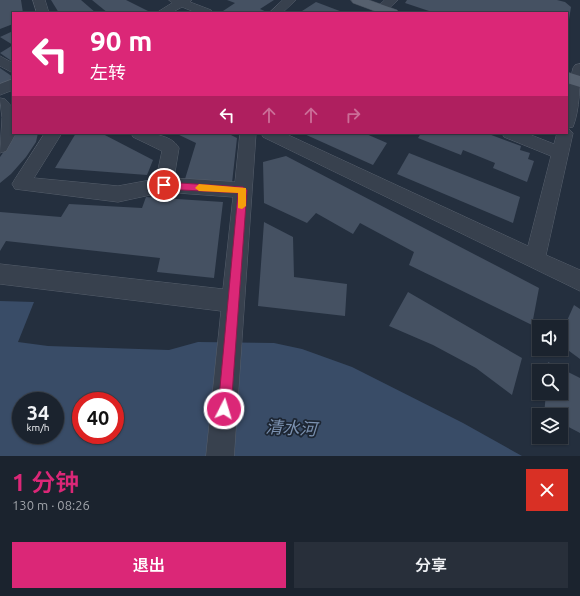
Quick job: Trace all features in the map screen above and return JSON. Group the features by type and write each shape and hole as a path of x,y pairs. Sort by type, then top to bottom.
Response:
{"main road":[{"path":"352,1 382,12"}],"street":[{"path":"39,0 43,12"},
{"path":"276,12 290,0"},
{"path":"382,12 392,0"},
{"path":"164,12 181,1 205,12"},
{"path":"0,60 12,68"},
{"path":"568,118 575,82"},
{"path":"0,90 12,84"},
{"path":"0,147 7,138 11,121 7,107"},
{"path":"53,134 21,184 118,194 164,185 243,190"},
{"path":"141,134 171,148 164,185"},
{"path":"220,456 248,134"},
{"path":"271,134 580,281"},
{"path":"512,134 560,153"},
{"path":"534,258 565,134"},
{"path":"0,274 234,301"}],"water":[{"name":"清水河","path":"0,301 34,302 18,342 48,346 169,350 198,342 274,343 302,349 352,367 463,423 522,456 0,456"}],"building":[{"path":"0,0 21,0 23,12 12,12 12,24 0,29"},
{"path":"51,0 81,0 95,12 58,12"},
{"path":"92,0 126,0 148,11 146,12 107,12"},
{"path":"227,0 274,0 260,9 267,12 223,11 235,3"},
{"path":"407,0 557,0 565,2 571,7 568,26 568,12 432,12 405,3"},
{"path":"316,2 342,12 301,12"},
{"path":"12,31 12,44 0,37"},
{"path":"12,46 12,61 0,53"},
{"path":"0,68 12,76 12,81 0,87"},
{"path":"14,134 38,134 36,142 26,157 11,174 0,183 0,157 12,140"},
{"path":"75,134 103,134 153,160 147,175 55,168"},
{"path":"177,134 229,134 237,138 232,183 185,179 196,143"},
{"path":"304,134 366,134 387,143 373,165"},
{"path":"420,134 489,134 521,146 520,150 530,153 528,159 534,161 527,182 493,168 495,163 463,150 461,155 418,138"},
{"path":"409,153 520,197 513,223 397,174"},
{"path":"286,156 539,288 532,325 409,265 414,252 360,223 353,234 316,213 307,223 264,203 263,162"},
{"path":"146,197 223,202 214,278 157,272 160,258 6,241 0,251 0,212 61,217 69,204 142,208"},
{"path":"264,222 293,237 294,277 347,284 345,316 258,306"},
{"path":"408,292 522,358 512,395 476,368 433,345 389,326"},
{"path":"574,305 580,309 580,359 568,350 567,320"},
{"path":"568,372 580,378 580,433 568,427 568,408 545,408 545,400 568,400"}],"slow traffic":[{"path":"199,188 243,190 242,206"}],"route":[{"path":"164,185 243,190 224,409"}]}
